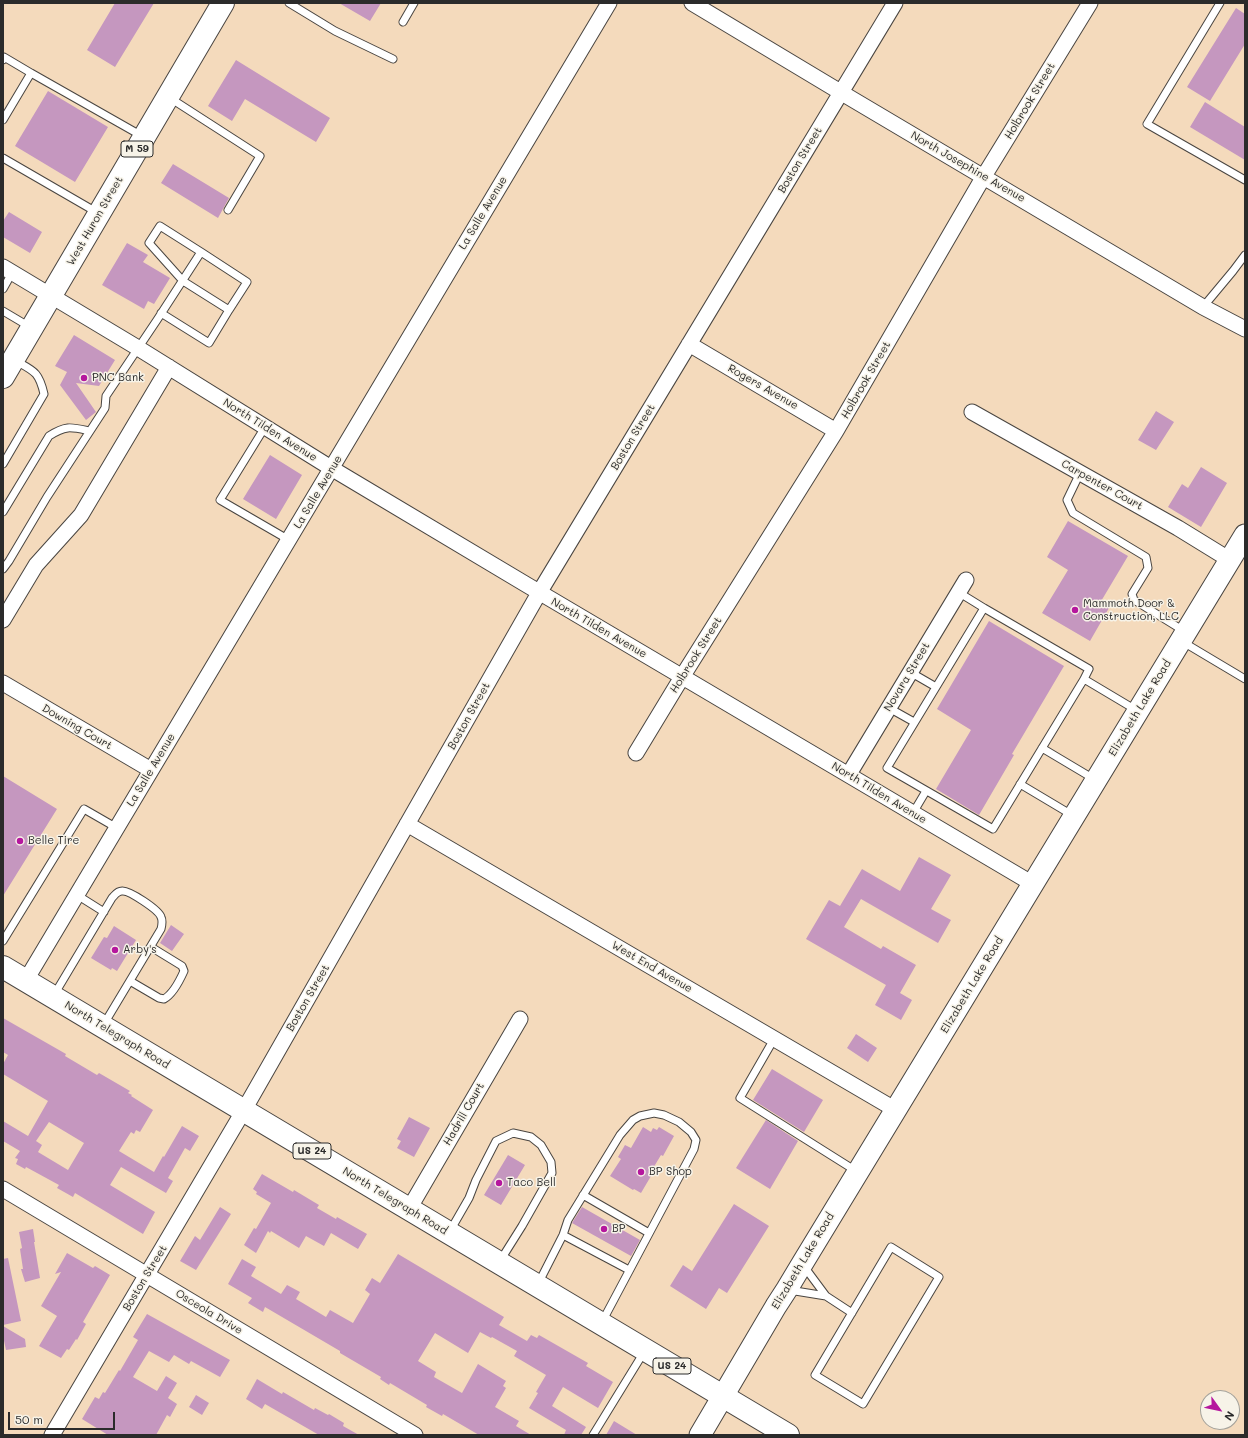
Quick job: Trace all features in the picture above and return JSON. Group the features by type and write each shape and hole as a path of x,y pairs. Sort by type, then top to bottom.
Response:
{"main road":[{"name":"West Huron Street","path":"7,366 32,328 223,3"},
{"name":"Elizabeth Lake Road","path":"700,1435 776,1306 788,1289 1245,535"},
{"name":"North Telegraph Road","path":"3,967 782,1433"}],"street":[{"name":"La Salle Avenue","path":"26,980 609,3"},
{"name":"North Josephine Avenue","path":"692,3 1203,307 1245,329"},
{"name":"Boston Street","path":"52,1435 244,1110 538,593 895,3"},
{"name":"Holbrook Street","path":"636,753 836,431 984,176 1090,3"},
{"name":"North Tilden Avenue","path":"8,270 538,593 849,774 1033,884"},
{"name":"Rogers Avenue","path":"689,344 836,431"},
{"path":"3,620 36,565 81,515 169,367"},
{"name":"Carpenter Court","path":"972,412 1178,528 1230,560"},
{"name":"Novara Street","path":"849,774 962,586"},
{"name":"Downing Court","path":"3,683 151,770"},
{"name":"West End Avenue","path":"408,824 896,1110"},
{"name":"Hadrill Court","path":"409,1209 520,1018"},
{"name":"Osceola Drive","path":"3,1189 415,1435"}],"lane":[{"path":"288,3 335,31 393,59"},
{"path":"402,22 414,3"},
{"path":"1220,3 1147,124 1245,180"},
{"path":"3,60 4,58 144,138"},
{"path":"3,120 31,73"},
{"path":"168,97 260,156 228,210"},
{"path":"3,158 99,214"},
{"path":"162,313 209,343 247,282 160,226 150,243 183,281 229,310"},
{"path":"3,569 47,497 105,408 106,396 201,252"},
{"path":"1203,307 1245,255"},
{"path":"3,289 8,270"},
{"path":"3,311 32,328"},
{"path":"3,464 44,394 41,381 33,370 7,366"},
{"path":"3,512 49,436 60,429 72,427 90,431"},
{"path":"265,427 220,500 289,540"},
{"path":"1080,472 1067,500 1073,513 1146,557 1148,568 1132,594 1134,600 1245,679"},
{"path":"962,586 984,608 1089,669 993,829 887,768 984,608"},
{"path":"910,672 936,686"},
{"path":"1084,679 1138,711"},
{"path":"889,708 914,722"},
{"path":"1042,748 1096,780"},
{"path":"1020,784 1074,816"},
{"path":"913,813 926,791"},
{"path":"3,941 84,809 117,828"},
{"path":"53,996 112,898 117,892 128,892 158,911 162,917 161,929 103,1026"},
{"path":"77,895 104,912"},
{"path":"130,981 159,998 164,999 169,996 182,976 184,971 182,966 151,946"},
{"path":"774,1038 740,1098 858,1172"},
{"path":"537,1286 563,1235 568,1220 620,1135 633,1120 640,1116 654,1113 664,1115 679,1122 691,1132 696,1140 694,1149 601,1324"},
{"path":"449,1233 469,1198 476,1180 496,1141 513,1133 531,1137 541,1145 551,1162 552,1173 522,1226 498,1263"},
{"path":"583,1195 649,1233"},
{"path":"563,1235 629,1270"},
{"path":"891,1248 939,1277 862,1404 815,1375 852,1313 891,1248"},
{"path":"802,1264 826,1296 852,1313"},
{"path":"788,1289 826,1296"},
{"path":"593,1435 645,1350"}],"building":[{"path":"115,3 154,3 115,67 87,50"},
{"path":"339,3 381,3 370,21"},
{"path":"1236,8 1245,14 1245,44 1210,101 1187,87"},
{"path":"236,60 330,118 316,142 245,99 232,121 208,106"},
{"path":"48,91 108,127 75,182 15,146"},
{"path":"1205,102 1245,127 1245,160 1190,127"},
{"path":"173,164 229,198 218,218 161,183"},
{"path":"9,212 42,232 30,253 3,237 3,221"},
{"path":"127,243 148,255 143,262 170,278 154,304 148,301 144,309 102,285"},
{"name":"PNC Bank","path":"74,335 115,360 99,386 76,383 96,412 86,420 60,385 67,372 55,366"},
{"path":"1156,411 1174,422 1156,450 1138,440"},
{"path":"270,455 302,475 276,519 243,499"},
{"path":"1201,467 1227,483 1201,527 1168,507 1182,484 1188,488"},
{"path":"1068,521 1128,556 1100,603 1109,608 1090,641 1042,613 1068,570 1047,557"},
{"path":"989,621 1064,666 1012,754 1014,755 979,815 936,789 971,730 937,709"},
{"name":"Belle Tire","path":"3,776 57,809 3,896"},
{"path":"919,857 951,875 931,909 951,920 938,943 861,899 844,927 881,949 883,946 916,965 900,993 912,1000 901,1020 875,1005 886,985 806,939 829,900 840,906 862,869 900,891"},
{"path":"171,925 184,934 172,951 160,943"},
{"name":"Arby's","path":"114,926 136,940 117,971 112,968 111,970 91,958 104,937 107,938"},
{"path":"3,1018 66,1054 65,1056 97,1075 99,1073 130,1091 128,1093 132,1095 131,1096 153,1110 140,1132 136,1130 134,1134 131,1132 119,1151 154,1172 182,1126 199,1136 190,1151 185,1148 168,1178 173,1181 166,1193 121,1167 110,1185 155,1212 143,1234 75,1193 73,1197 57,1188 59,1185 26,1167 25,1169 16,1164 18,1159 15,1158 20,1151 3,1141 3,1121 28,1136 48,1101 3,1074 3,1064 8,1055 3,1052","holes":["49,1122 84,1143 68,1170 38,1152 42,1145 36,1141"]},
{"path":"856,1034 877,1048 868,1062 847,1048"},
{"path":"772,1069 823,1100 804,1132 753,1100"},
{"path":"409,1117 430,1128 414,1157 397,1148 401,1141 397,1139"},
{"path":"766,1120 798,1141 770,1189 736,1168"},
{"path":"643,1127 651,1132 653,1128 657,1130 659,1127 674,1136 663,1156 661,1155 649,1175 651,1176 641,1193 634,1189 633,1190 610,1176 621,1159 618,1157 625,1145 631,1148"},
{"path":"508,1155 525,1165 501,1205 484,1195"},
{"path":"262,1174 293,1192 294,1190 319,1205 317,1208 336,1219 337,1217 367,1234 358,1249 331,1233 324,1246 306,1236 299,1248 271,1231 270,1233 268,1231 256,1253 244,1245 254,1228 256,1229 271,1203 256,1194 257,1192 253,1189"},
{"path":"734,1204 769,1226 727,1293 719,1288 706,1309 670,1286 683,1265 692,1271"},
{"path":"220,1207 231,1214 196,1270 180,1261 195,1236 200,1240"},
{"path":"582,1207 640,1240 631,1256 572,1223"},
{"path":"33,1229 40,1278 25,1282 21,1269 23,1269 20,1249 22,1248 19,1232"},
{"path":"67,1253 93,1268 95,1266 110,1275 83,1322 86,1324 77,1340 76,1339 69,1350 67,1349 61,1358 39,1346 57,1316 41,1306 61,1272 55,1274"},
{"path":"398,1254 504,1317 499,1325 527,1341 531,1335 537,1338 539,1335 588,1363 586,1366 613,1382 598,1408 563,1387 552,1406 586,1427 581,1435 564,1435 566,1430 529,1408 546,1375 514,1356 517,1351 492,1337 491,1338 480,1332 468,1353 435,1333 418,1361 436,1372 434,1377 462,1393 478,1364 506,1381 503,1386 506,1388 495,1407 519,1421 516,1426 531,1435 479,1435 443,1414 442,1416 426,1407 427,1405 390,1383 389,1385 380,1379 381,1377 340,1353 340,1351 265,1307 263,1312 248,1303 252,1298 228,1284 242,1259 256,1267 251,1276 281,1294 287,1285 300,1292 296,1299 326,1317 330,1310 353,1323 370,1294 365,1290 372,1278 380,1283"},
{"path":"8,1258 21,1321 3,1325 3,1259"},
{"path":"147,1314 230,1360 220,1377 191,1361 189,1364 174,1355 169,1362 149,1351 133,1377 157,1391 166,1376 177,1383 168,1398 177,1404 170,1417 167,1415 156,1435 108,1435 82,1419 95,1397 99,1399 103,1392 105,1393 119,1370 120,1371 138,1340 133,1337"},
{"path":"3,1326 25,1339 26,1347 6,1350 3,1336"},
{"path":"257,1379 282,1394 283,1392 314,1410 315,1408 328,1415 329,1414 344,1423 343,1426 359,1435 319,1435 265,1404 262,1409 246,1399"},
{"path":"196,1395 209,1403 202,1415 189,1407"},
{"path":"614,1421 637,1435 606,1435"}],"place":[{"name":"PNC Bank","path":"84,378"},
{"name":"Mammoth Door & Construction, LLC","path":"1075,610"},
{"name":"Belle Tire","path":"20,841"},
{"name":"Arby's","path":"115,950"},
{"name":"BP Shop","path":"641,1172"},
{"name":"Taco Bell","path":"499,1183"},
{"name":"BP","path":"604,1229"}]}
